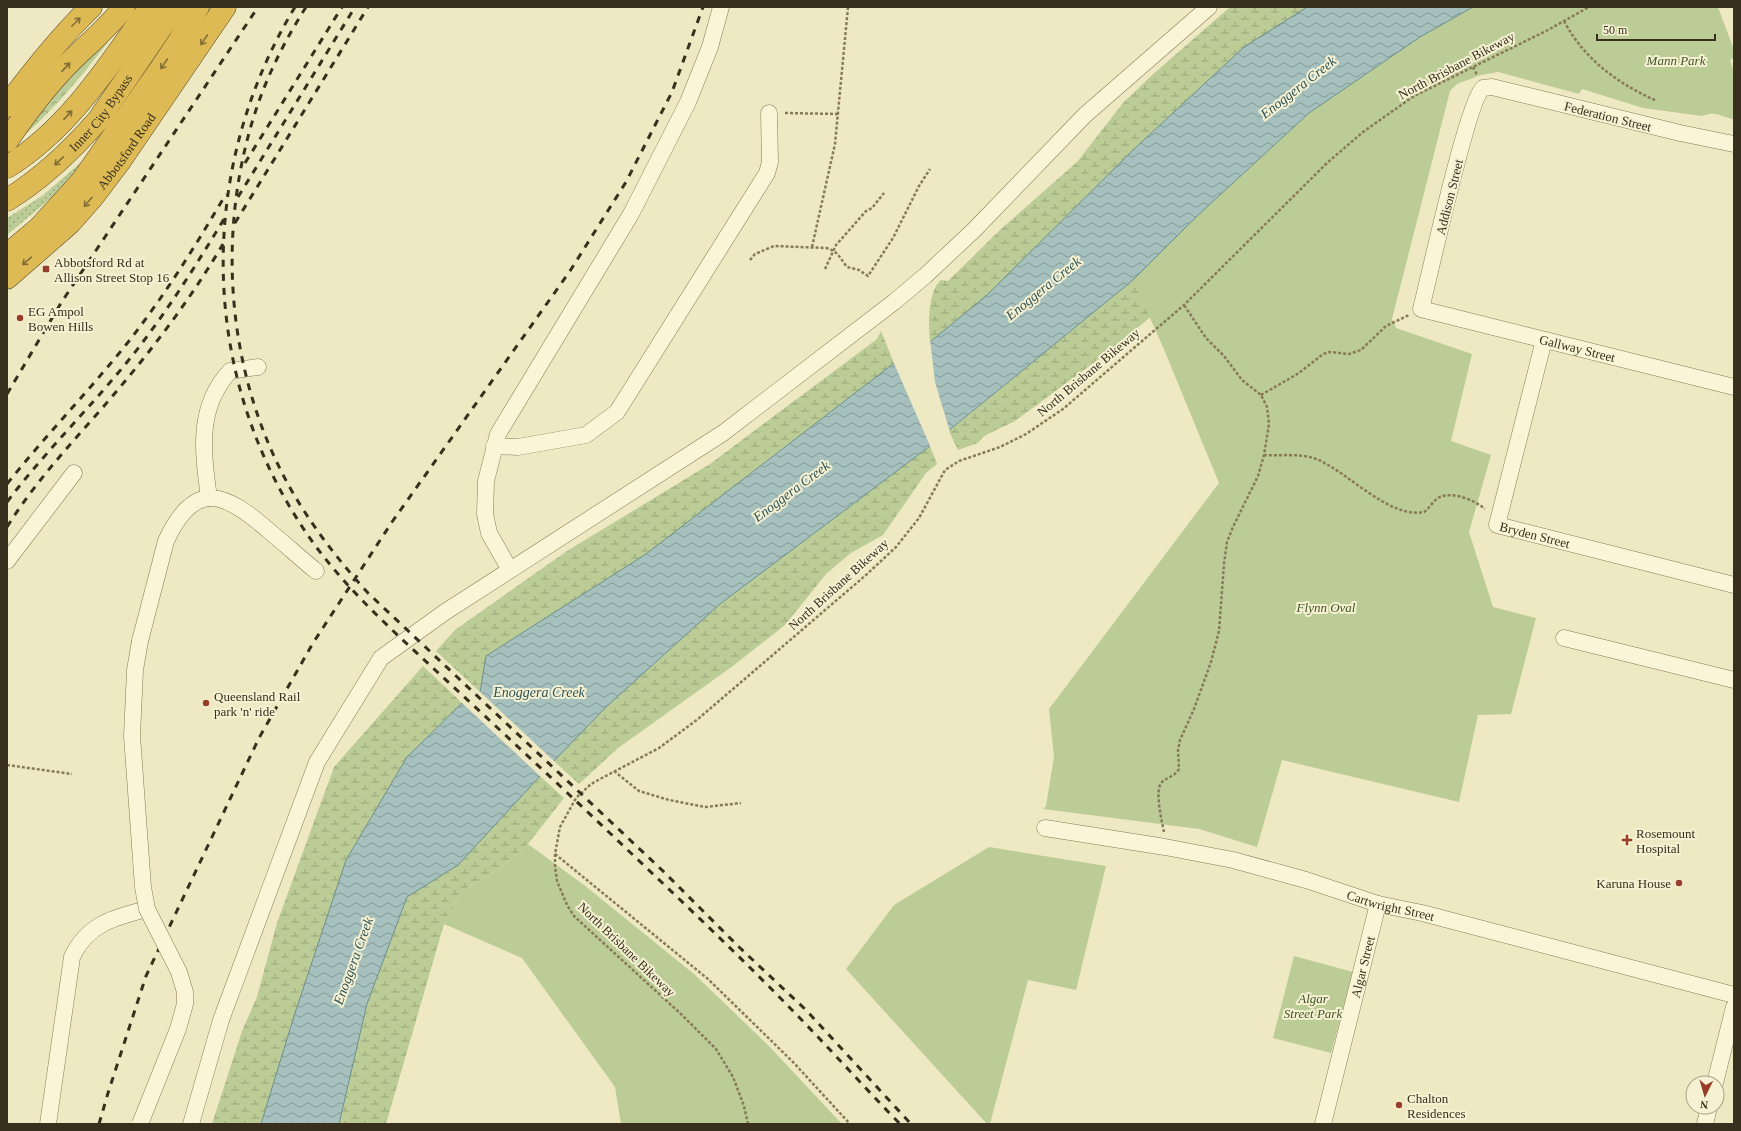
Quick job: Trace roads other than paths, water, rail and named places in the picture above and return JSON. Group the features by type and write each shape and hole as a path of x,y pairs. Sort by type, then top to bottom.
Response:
{"highway":[{"path":"7,106 37,65 74,24 92,7"},
{"path":"7,142 30,107 55,78 103,31 124,7"},
{"name":"Inner City Bypass","path":"7,167 30,151 49,135 85,97 150,7"},
{"name":"Inner City Bypass","path":"7,200 47,172 90,130 175,7"},
{"path":"7,255 38,228 81,182 159,71 179,41 198,7"},
{"name":"Abbotsford Road","path":"7,278 70,223 92,198 120,161 226,7"}],"street":[{"path":"510,570 489,533 485,514 486,481 494,446 501,427 631,214 660,159 688,102 710,47 722,7"},
{"path":"191,1124 221,1020 317,762 381,658 445,612 723,433 894,302 925,276 974,230 1085,115 1209,7"},
{"name":"Federation Street","path":"1483,88 1492,87 1680,133 1734,144"},
{"name":"Addison Street","path":"1417,311 1466,129 1478,95 1483,88"},
{"path":"494,446 518,447 586,435 617,412 767,173 770,162 769,113"},
{"name":"Gallway Street","path":"1417,311 1544,340 1734,387"},
{"name":"Bryden Street","path":"1544,340 1497,525 1734,585"},
{"path":"209,498 203,439 206,414 214,392 230,371 258,367"},
{"path":"7,561 74,473"},
{"path":"140,1124 178,1029 185,1004 185,992 179,972 147,909 143,887 132,736 136,670 140,641 166,541 173,526 188,508 199,500 209,498 224,500 247,512 316,571"},
{"path":"1564,638 1734,680"},
{"name":"Cartwright Street","path":"1045,828 1233,860 1306,880 1378,904 1422,913 1734,995"},
{"name":"Algar Street","path":"1323,1124 1378,904"},
{"path":"48,1124 72,957 78,944 89,932 120,916 147,909"},
{"path":"1717,1075 1734,1007"}],"water":[{"name":"Enoggera Creek","path":"1307,7 1473,7 1420,37 1309,113 1195,218 1133,280 930,446 720,604 606,707 458,865 407,897 367,1004 339,1124 261,1124 294,1016 346,860 407,757 462,703 480,692 486,656 646,554 894,363 930,342 987,295 1133,150 1244,47"}],"railway":[{"path":"7,394 61,303 258,7"},
{"path":"295,7 262,72 239,140 226,210 224,280 231,351 249,420 278,486 317,548 358,596 720,938 794,1012 900,1124"},
{"path":"306,7 280,53 259,101 245,149 236,198 232,247 234,297 240,346 251,394 268,441 289,486 306,515 346,568 368,593 663,871 739,947 806,1010 911,1124"},
{"path":"245,163 342,7"},
{"path":"238,197 355,7"},
{"path":"235,223 368,7"},
{"path":"99,1124 146,976 259,738 313,643 392,522 570,271 626,182 672,92 703,7"},
{"path":"7,484 142,324 180,269 226,194"},
{"path":"7,502 33,469 118,373 147,337 187,279 224,219"},
{"path":"7,527 41,479 152,348 196,287 223,244"}],"place":[{"name":"Abbotsford Rd at Allison Street Stop 16","path":"46,269"},
{"name":"EG Ampol Bowen Hills","path":"20,318"},
{"name":"Queensland Rail park 'n' ride","path":"206,703"},
{"name":"Rosemount Hospital","path":"1627,840"},
{"name":"Karuna House","path":"1679,883"},
{"name":"Chalton Residences","path":"1399,1105"}],"park label":[{"name":"Mann Park","path":"1676,60"},
{"name":"Flynn Oval","path":"1326,607"},
{"name":"Algar Street Park","path":"1313,1006"}]}
